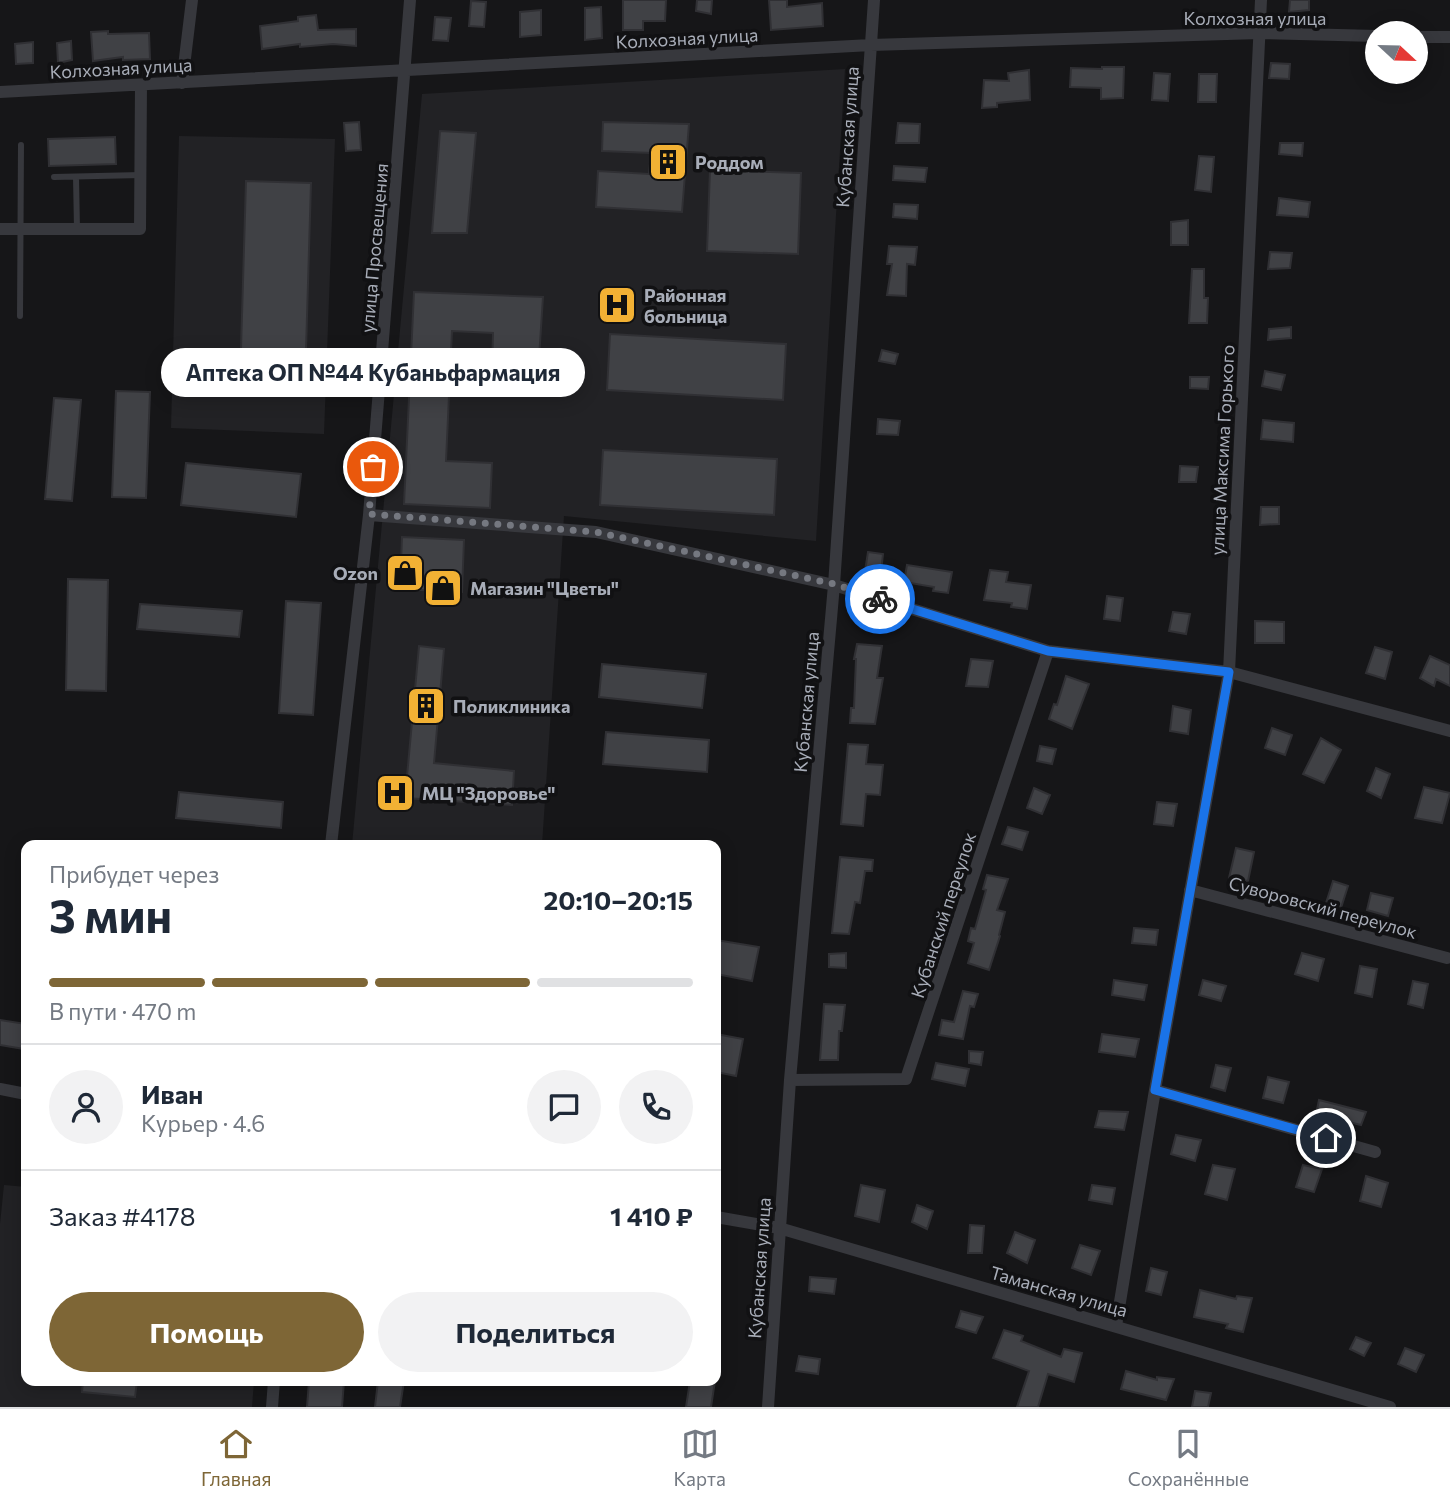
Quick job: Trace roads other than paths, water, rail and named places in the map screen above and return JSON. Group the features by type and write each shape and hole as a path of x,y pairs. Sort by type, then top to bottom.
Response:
{"street":[{"path":"182,83 192,0"},
{"name":"улица Просвещения","path":"332,840 369,514 410,0"},
{"name":"Кубанская улица","path":"768,1407 790,1080 834,584 874,0"},
{"name":"улица Максима Горького","path":"1116,1326 1229,672 1261,0"},
{"name":"Колхозная улица","path":"0,92 871,45 1259,33 1365,36"},
{"path":"1428,37 1450,37"},
{"path":"0,229 140,229 141,85"},
{"path":"369,514 596,532 834,584 1048,651 1229,672 1450,731"},
{"name":"Кубанский переулок","path":"790,1080 906,1079 1048,651"},
{"name":"Суворовский переулок","path":"1190,890 1447,958"},
{"path":"0,1089 21,1093"},
{"path":"1155,1090 1375,1152"},
{"name":"Таманская улица","path":"721,1218 779,1228 1390,1407"},
{"path":"272,1407 274,1386"}],"lane":[{"path":"20,316 21,145"},
{"path":"54,177 141,175"},
{"path":"76,177 77,229"}],"place":[{"name":"Роддом","path":"668,162"},
{"name":"Районная больница","path":"617,305"},
{"name":"Аптека ОП №44 Кубаньфармация","path":"373,467"},
{"name":"Ozon","path":"405,573"},
{"name":"Магазин \"Цветы\"","path":"443,588"},
{"name":"Поликлиника","path":"426,706"},
{"name":"МЦ \"Здоровье\"","path":"395,793"}]}
